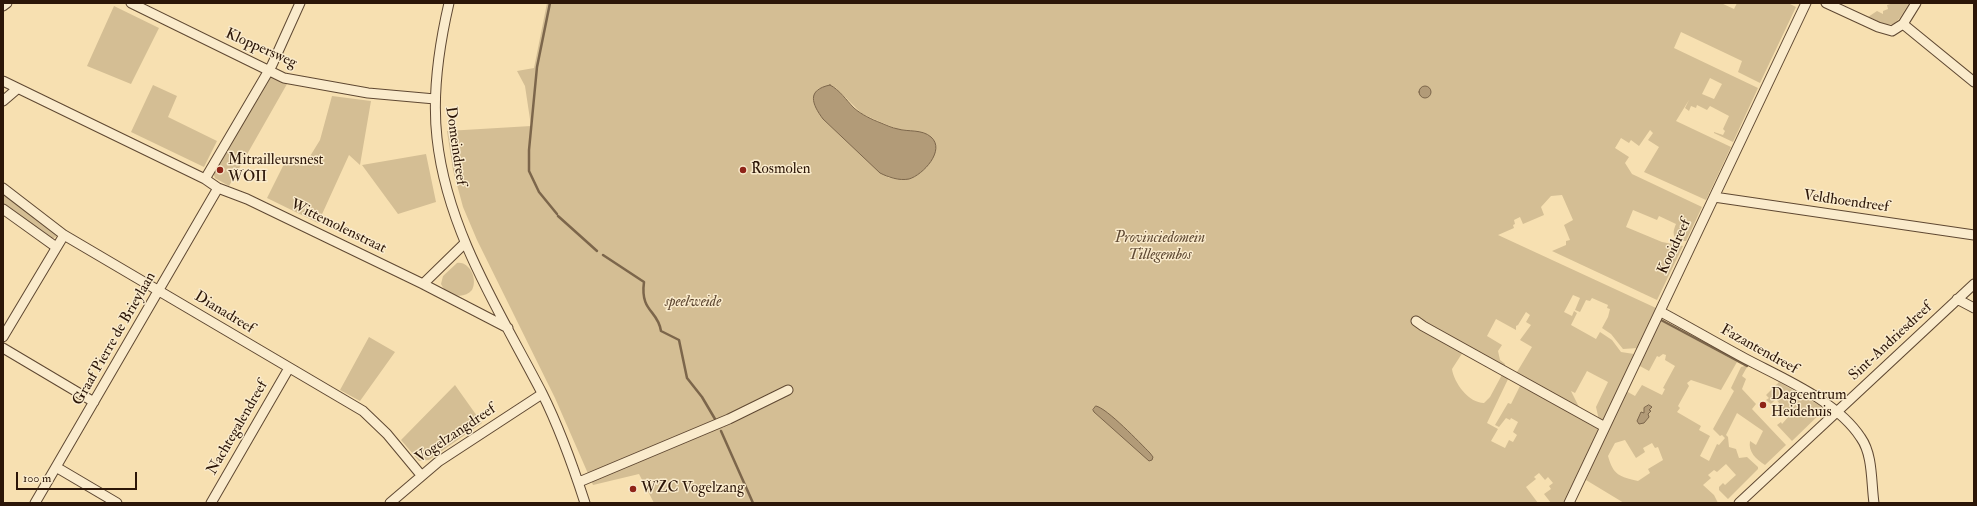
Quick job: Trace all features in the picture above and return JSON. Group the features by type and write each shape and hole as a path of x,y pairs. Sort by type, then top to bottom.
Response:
{"street":[{"path":"3,6 7,3"},
{"name":"Kloppersweg","path":"131,3 284,78 347,90 435,99"},
{"path":"206,179 268,70 300,3"},
{"name":"Domeindreef","path":"449,3 443,32 435,99 436,137 443,175 451,205 465,243 508,328"},
{"name":"Kooidreef","path":"1568,503 1654,321 1661,312 1806,3"},
{"path":"1826,3 1892,31 1903,24 1916,3"},
{"path":"1903,24 1974,82"},
{"name":"Wittemolenstraat","path":"3,81 206,179 218,188 247,199 423,284 508,328"},
{"path":"3,101 17,89"},
{"name":"Dianadreef","path":"3,188 64,235 368,416 387,434 421,474"},
{"name":"Graaf Pierre de Brieylaan","path":"35,503 218,188"},
{"name":"Veldhoendreef","path":"1714,197 1974,235"},
{"path":"3,209 56,247"},
{"path":"3,337 64,235"},
{"path":"423,284 465,243"},
{"name":"Sint-Andriesdreef","path":"1739,503 1974,284"},
{"path":"1957,299 1974,308"},
{"name":"Fazantendreef","path":"1661,312 1806,391 1837,411 1855,429 1865,445 1874,503"},
{"path":"1416,321 1605,427"},
{"path":"508,328 559,429 579,482 585,503"},
{"path":"3,348 94,402"},
{"name":"Nachtegalendreef","path":"211,503 289,368"},
{"path":"579,482 674,443 748,410 788,390"},
{"name":"Vogelzangdreef","path":"390,503 421,474 476,436 542,394"},
{"path":"56,467 117,503"}],"green space":[{"name":"Provinciedomein Tillegembos","path":"547,3 1721,3 1734,9 1737,3 1788,3 1796,7 1760,83 1738,72 1742,61 1681,32 1674,48 1758,88 1733,142 1714,133 1723,135 1725,131 1723,129 1729,116 1710,106 1707,110 1697,105 1696,108 1691,106 1689,111 1685,108 1689,100 1676,121 1731,147 1706,200 1644,172 1659,147 1648,140 1653,133 1650,130 1639,146 1631,140 1629,143 1621,138 1615,148 1629,157 1625,163 1632,174 1702,207 1686,241 1676,239 1674,231 1676,224 1659,216 1657,220 1633,210 1626,227 1662,242 1683,246 1657,300 1552,251 1566,245 1566,241 1570,240 1564,225 1573,220 1562,195 1551,196 1541,207 1544,215 1523,224 1520,217 1514,220 1514,228 1498,235 1656,308 1638,348 1623,349 1611,334 1602,328 1608,317 1610,309 1607,308 1608,305 1592,298 1590,301 1586,300 1580,312 1575,310 1580,298 1573,295 1564,312 1572,316 1574,311 1577,313 1571,325 1596,339 1600,332 1612,340 1621,352 1634,354 1603,422 1599,420 1596,407 1608,382 1587,371 1575,393 1571,391 1583,415 1602,426 1565,503 1551,503 1544,494 1551,489 1549,486 1553,483 1548,477 1545,480 1539,473 1534,477 1536,479 1526,487 1538,503 654,503 639,474 593,485 555,398 477,240 463,207 453,170 447,131 531,126 525,86 517,71 534,68","holes":["1710,78 1722,84 1714,99 1702,94","830,85 836,88 862,114 899,130 926,134 931,137 909,179 889,178 823,119 814,104 813,98 818,89","1526,312 1530,315 1526,322 1531,325 1520,340 1532,347 1514,377 1522,382 1511,404 1508,403 1495,425 1499,427 1506,418 1510,420 1511,418 1518,422 1513,432 1517,435 1513,442 1509,440 1505,448 1491,441 1498,429 1487,423 1510,375 1504,371 1490,397 1484,403 1473,400 1463,391 1459,386 1452,369 1463,352 1505,367 1505,364 1500,360 1498,351 1502,345 1487,336 1496,319 1516,330 1516,326"]},
{"path":"1894,3 1909,3 1897,22 1889,24 1868,17 1877,11 1883,14 1883,11 1888,9 1887,5"},
{"path":"114,6 159,28 131,84 87,66"},
{"path":"271,77 287,84 229,186 215,178 213,172"},
{"path":"153,85 177,96 168,117 217,141 204,167 131,132"},
{"path":"332,96 371,101 360,165 349,155 318,223 267,198 287,158 304,166 320,140"},
{"path":"426,154 436,202 398,214 362,165"},
{"path":"3,192 56,233 56,237 51,239 3,205"},
{"path":"457,263 462,263 469,268 472,272 474,281 472,290 469,293 460,296 451,294 443,288 441,284 443,276"},
{"path":"1659,320 1737,362 1721,390 1691,380 1687,383 1689,386 1678,406 1680,408 1677,412 1701,426 1699,430 1710,436 1700,456 1709,461 1717,444 1719,445 1725,438 1722,435 1720,436 1713,429 1734,391 1731,388 1741,367 1745,366 1747,367 1742,376 1746,379 1742,389 1756,404 1752,409 1786,445 1765,465 1753,455 1750,449 1750,441 1756,445 1763,431 1737,413 1726,435 1728,437 1729,447 1736,449 1739,458 1747,457 1758,467 1758,469 1728,499 1719,490 1719,487 1723,483 1725,485 1736,475 1726,464 1717,472 1714,470 1708,475 1711,478 1703,485 1714,495 1718,503 1624,503 1586,480 1626,391 1635,396 1642,385 1662,395 1665,389 1663,388 1675,366 1665,360 1666,355 1663,354 1659,357 1657,356 1649,371 1638,365","holes":["1625,440 1636,458 1645,452 1643,448 1652,443 1655,448 1658,447 1663,460 1648,469 1650,473 1638,481 1618,474 1612,467 1608,456 1615,443"]},
{"path":"369,337 395,352 360,401 340,390"},
{"path":"1779,382 1824,408 1824,410 1792,441 1777,425 1781,422 1782,424 1790,415 1778,404 1779,403 1776,399 1771,404 1766,400 1769,398 1766,395"},
{"path":"455,385 482,423 429,460 419,461 401,440"}],"shaded area":[{"path":"830,85 840,92 854,108 867,117 894,128 919,132 927,134 931,137 935,142 936,148 931,161 920,173 909,179 894,178 880,173 823,119 816,108 813,98 814,94 822,87"},
{"path":"1423,86 1427,86 1431,92 1427,98 1423,98 1419,94 1419,90"},
{"path":"1649,405 1652,407 1649,410 1651,411 1648,414 1649,417 1644,423 1639,424 1637,421 1641,412 1644,413 1644,408"},
{"path":"1096,406 1108,413 1123,426 1150,453 1153,457 1152,460 1149,461 1094,412 1093,410"}],"waterway":[{"path":"550,3 537,67 529,150 529,171 539,192 557,214"},
{"path":"558,216 597,251"},
{"path":"603,255 644,282 643,292 647,305 657,319 661,331 679,340 687,378 702,397 715,419"},
{"path":"1661,320 1747,366"},
{"path":"721,431 753,503"}],"place":[{"name":"Mitrailleursnest WOII","path":"220,170"},
{"name":"Rosmolen","path":"743,170"},
{"name":"Dagcentrum Heidehuis","path":"1763,405"},
{"name":"WZC Vogelzang","path":"633,489"}],"park label":[{"name":"speelweide","path":"693,303"}]}
